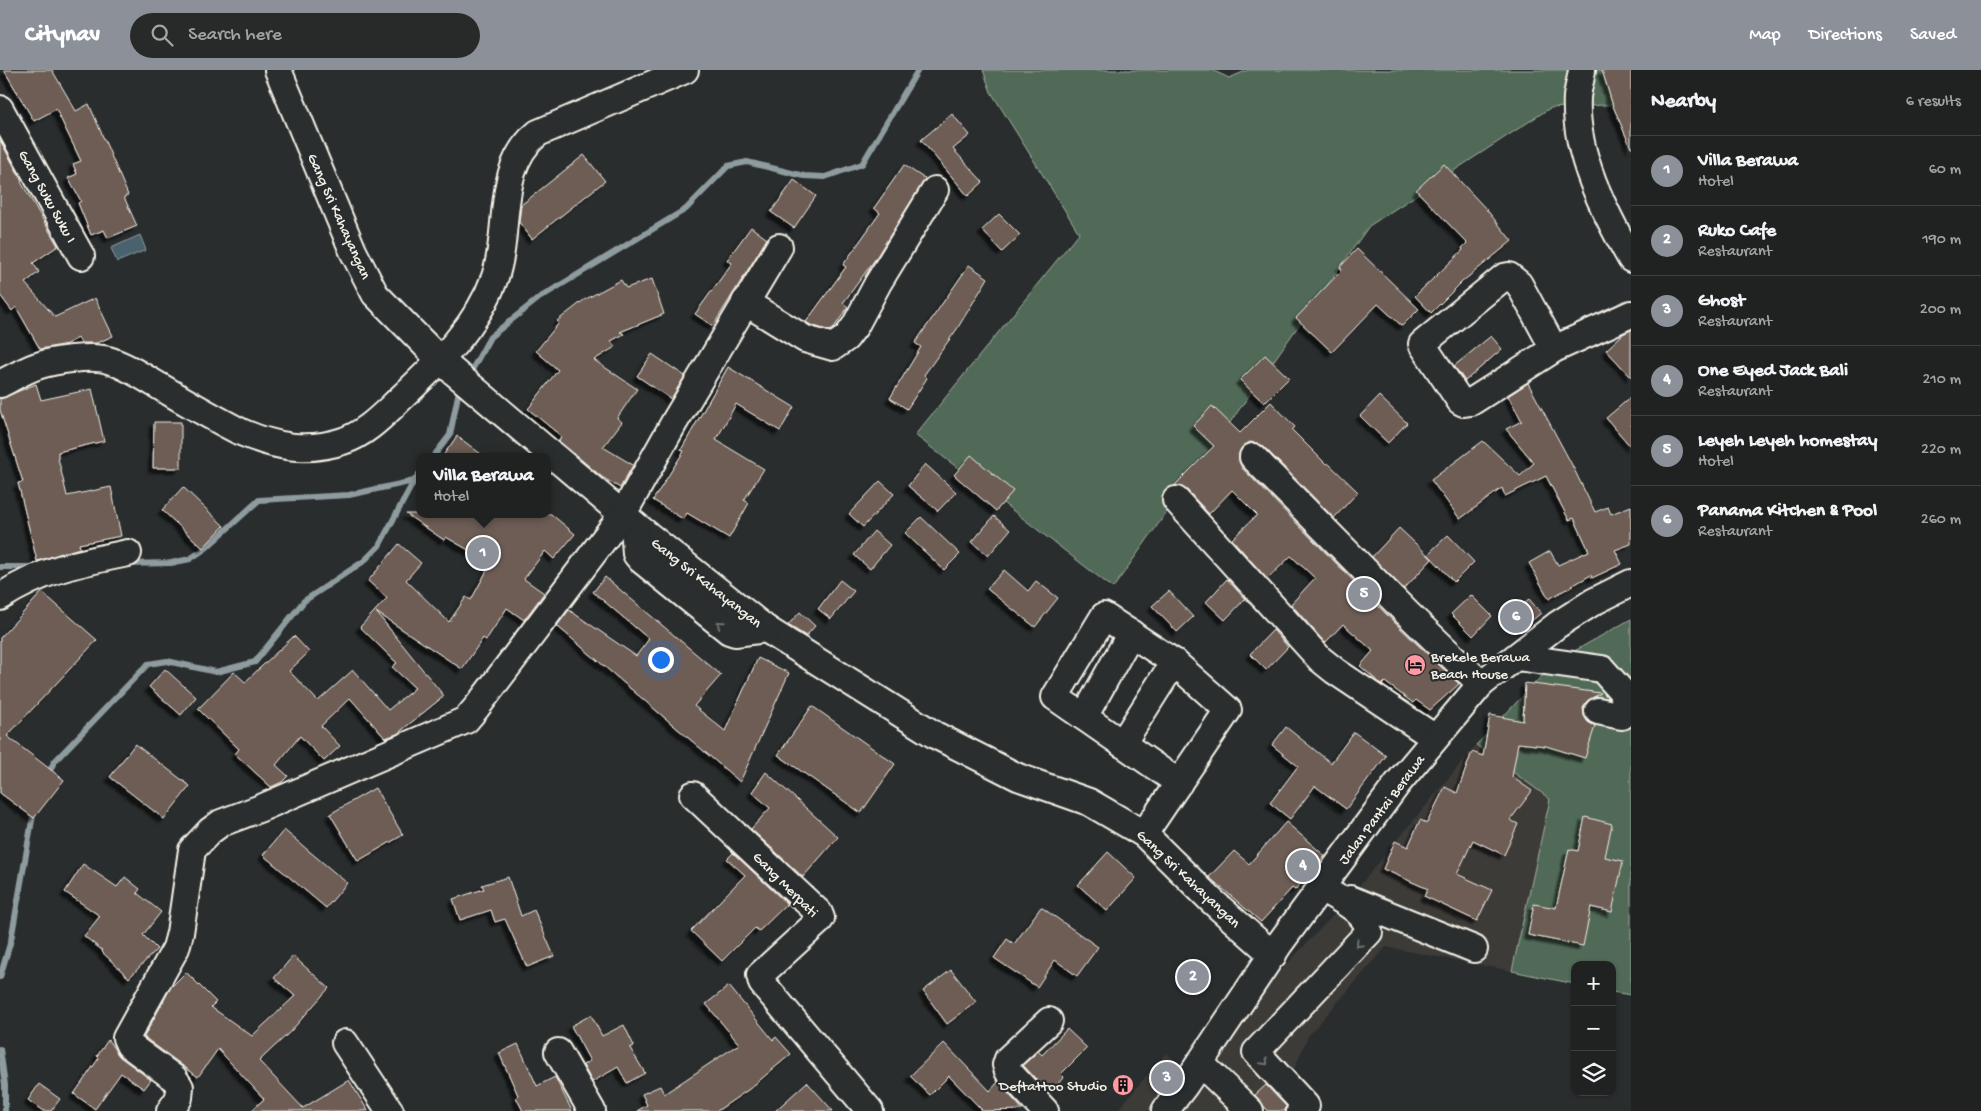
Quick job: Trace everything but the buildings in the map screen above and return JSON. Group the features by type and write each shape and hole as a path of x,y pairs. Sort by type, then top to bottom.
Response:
{"street":[{"name":"Gang Sri Kahayangan","path":"278,70 353,251 375,294 441,361 550,453"},
{"path":"0,384 36,366 88,359 107,360 132,370 220,422 268,444 302,448 345,440 362,432 441,361 467,328 495,276 511,176 522,149 538,133 685,70"},
{"path":"1582,70 1578,96 1580,137 1594,184 1614,228 1631,259"},
{"name":"Gang Suku Suku I","path":"0,109 81,256"},
{"path":"745,302 805,339 833,347 840,344 855,326 878,283 935,190"},
{"path":"170,1111 179,1098 180,1087 174,1078 130,1045 126,1038 176,948 180,933 192,850 221,822 261,808 466,720 628,519 745,302 779,247"},
{"path":"1554,349 1518,284 1510,276 1504,277 1422,344 1460,401 1464,403 1471,402 1554,349 1631,314"},
{"name":"Gang Sri Kahayangan","path":"551,454 628,519 766,629 935,735 1018,777 1089,802 1144,834 1212,901 1273,955"},
{"path":"1253,457 1407,613 1481,684"},
{"path":"1176,500 1320,658 1335,672 1435,738"},
{"path":"0,597 27,580 52,570 128,553"},
{"name":"Jalan Pantai Berawa","path":"1165,1111 1273,955 1398,783 1481,684 1557,625 1593,602 1631,583"},
{"path":"1144,834 1228,710 1174,662 1104,616 1055,697 1178,783"},
{"path":"1084,717 1131,633"},
{"path":"1517,657 1602,669 1625,695 1622,716 1598,711"},
{"path":"1122,744 1174,662"},
{"name":"Gang Merpati","path":"693,795 819,913 821,918 818,922 760,976 762,983 870,1111"},
{"path":"1321,888 1474,949"},
{"path":"1300,1111 1306,1106 1256,1052 1369,932 1368,923 1362,916 1321,888"},
{"path":"1045,1111 1008,1071 1006,1065 1008,1059 1049,1020"},
{"path":"345,1043 390,1111"},
{"path":"558,1052 592,1111"},
{"path":"1200,1063 1250,1111"},
{"path":"1006,1084 1030,1111"}],"shaded area":[{"path":"1476,745 1550,799 1512,971 1386,947 1308,1036 1277,1111 1117,1111 1166,1053 1192,1075 1264,988 1347,901"}],"green space":[{"path":"983,70 1212,70 1229,78 1248,70 1631,70 1623,104 1550,108 1369,226 1113,588 915,435 1079,233 991,92"},
{"path":"1631,619 1631,995 1616,993 1616,961 1571,961 1571,983 1512,971 1550,799 1476,745 1555,662"}],"water":[{"path":"140,235 146,250 117,262 111,248"}],"waterway":[{"path":"468,377 490,337 539,298 686,209 728,166 747,162 804,176 825,177 862,164 918,70"},
{"path":"436,453 450,435 458,395 463,386"},
{"path":"126,564 171,563 190,559 206,548 259,500 349,495 414,481 416,478"},
{"path":"47,777 54,762 148,664 167,661 216,672 255,662 304,601 364,561 379,546 414,481"},
{"path":"0,567 36,567"},
{"path":"0,977 11,940 34,809"},
{"path":"0,1049 5,1085 5,1111"}],"place":[{"name":"Villa Berawa","path":"483,553"},
{"name":"Leyeh Leyeh homestay","path":"1364,594"},
{"name":"Panama Kitchen & Pool","path":"1516,617"},
{"name":"Brekele Berawa Beach House","path":"1415,665"},
{"name":"One Eyed Jack Bali","path":"1303,866"},
{"name":"Ruko Cafe","path":"1193,977"},
{"name":"Ghost","path":"1167,1078"},
{"name":"Deftattoo Studio","path":"1123,1085"}]}
